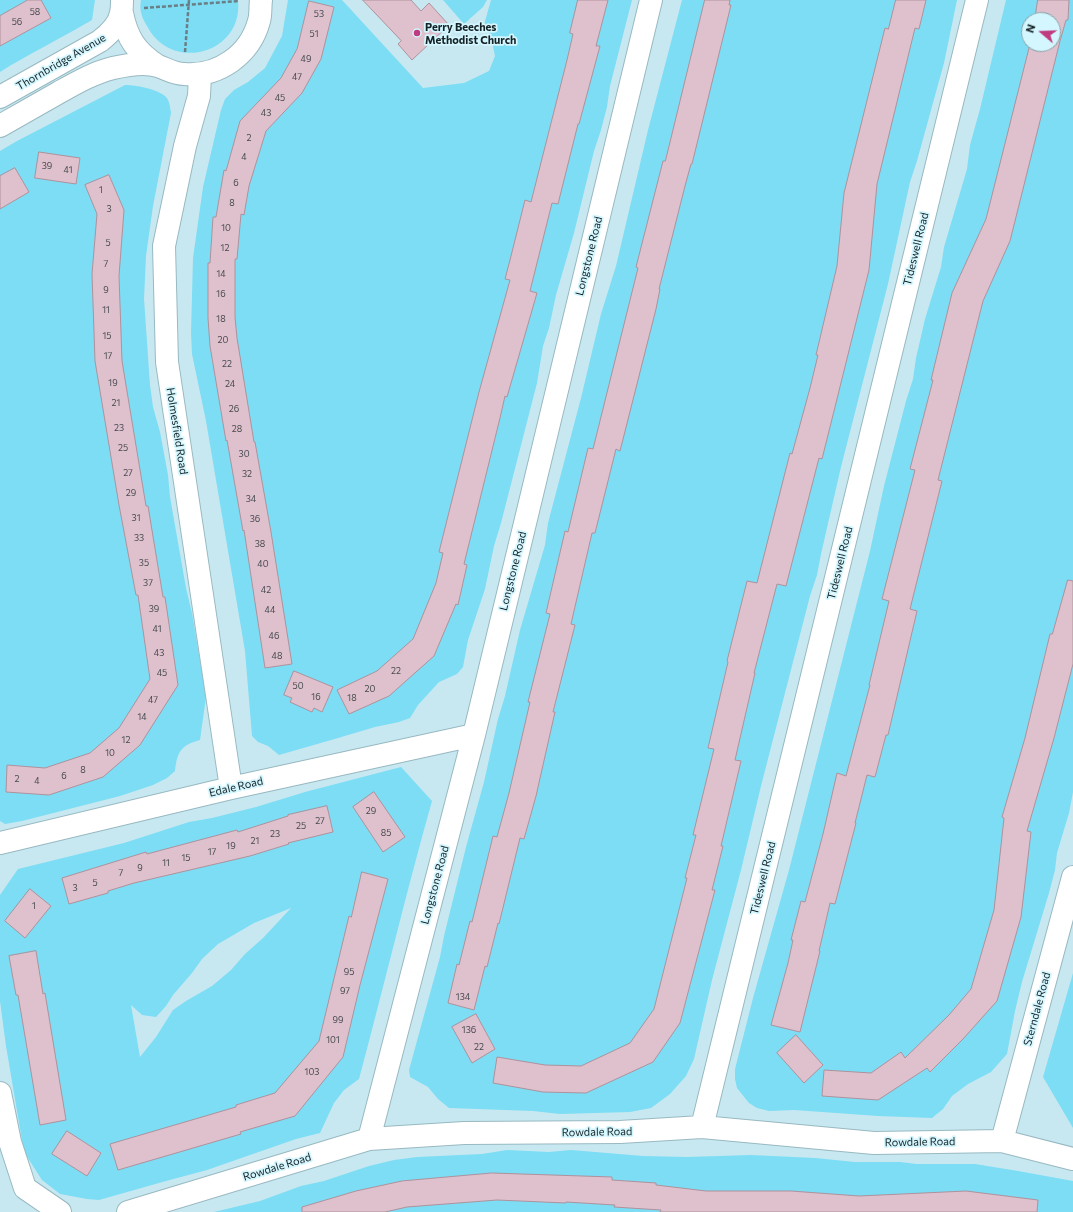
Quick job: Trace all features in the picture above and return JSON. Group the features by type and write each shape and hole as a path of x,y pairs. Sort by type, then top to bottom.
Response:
{"street":[{"path":"122,7 124,25 129,37 136,48 147,59 170,72 192,74 214,71 232,62 244,51 253,37 259,20 252,0"},
{"name":"Longstone Road","path":"369,1139 474,735 651,0"},
{"name":"Tideswell Road","path":"702,1127 976,0"},
{"name":"Thornbridge Avenue","path":"0,96 100,41 109,34 116,24 122,7"},
{"path":"0,126 91,75 132,64 158,66"},
{"name":"Holmesfield Road","path":"192,74 199,96 185,146 164,246 167,362 231,788"},
{"name":"Edale Road","path":"0,843 231,788 474,735"},
{"name":"Sterndale Road","path":"1002,1141 1073,877"},
{"path":"0,1093 10,1142 25,1188 60,1212"},
{"name":"Rowdale Road","path":"128,1212 369,1139 464,1134 620,1132 702,1127 874,1143 1002,1141 1073,1159"}],"path":[{"path":"189,0 192,74"},
{"path":"122,7 189,5 252,0"}],"shaded area":[{"path":"0,0 95,0 92,20 0,72"},
{"path":"141,0 238,0 237,18 230,33 218,44 204,51 188,53 173,50 158,41 147,26 141,14"},
{"path":"288,0 342,0 423,88 464,83 489,71 495,56 491,37 484,25 491,0 632,0 610,86 607,107 543,346 537,383 494,546 485,589 468,640 463,667 457,674 439,682 418,705 410,718 279,755 268,746 258,742 252,736 245,651 206,421 192,354 191,333 193,258 203,187 221,110 225,99 234,90 248,82 265,68 282,36"},
{"path":"443,0 487,0 483,7 464,24"},
{"path":"682,0 957,0 944,63 910,182 888,284 841,467 817,575 810,596 761,786 712,980 694,1059 686,1076 670,1094 651,1108 630,1112 560,1114 533,1111 449,1108 438,1099 428,1087 410,1077 409,1070 440,957 520,630 545,545 548,523 581,398 601,314 616,266 648,130"},
{"path":"1006,0 1073,0 1073,792 1069,813 1057,853 1055,870 1049,893 1022,982 1007,1054 991,1072 968,1084 952,1096 943,1109 932,1118 794,1110 769,1111 757,1108 749,1103 737,1088 735,1069 753,998 789,870 870,551 884,486 913,379 925,319 941,267 944,247 967,169 970,145"},
{"path":"125,85 147,88 159,92 167,98 171,113 153,206 146,256 144,299 153,407 160,432 168,475 170,497 206,697 200,740 184,747 177,759 175,771 167,778 153,785 120,796 5,824 0,821 0,151"},
{"path":"401,767 432,801 359,1079 344,1090 334,1103 320,1133 296,1139 207,1170 99,1200 60,1194 42,1180 24,1152 0,1001 0,895 18,869 124,843 189,822 256,807 305,792","holes":["291,908 263,938 245,954 231,970 212,986 173,1010 156,1037 140,1057 131,1005 142,1015 156,1017 202,959 218,944 254,923"]},
{"path":"1073,973 1073,1128 1043,1077"},
{"path":"507,1150 549,1152 571,1150 643,1156 687,1157 751,1155 815,1158 855,1162 975,1164 1073,1181 1073,1212 214,1212 260,1201 301,1186 324,1181 369,1166 394,1160 417,1157 482,1154"}],"building":[{"path":"28,0 41,0 51,18 0,46 0,16"},
{"name":"Perry Beeches Methodist Church","path":"363,0 411,0 421,11 429,3 449,25 412,60 398,44 401,41"},
{"path":"578,0 608,0 596,46 600,46 578,124 558,204 552,203 530,291 537,293 507,397 505,396 464,564 467,565 458,605 456,604 434,656 389,696 349,714 337,690 377,671 413,639 436,583 443,553 439,552 479,392 510,280 505,279 525,200 531,202 567,60 573,34 570,33"},
{"path":"705,0 730,0 729,5 731,5 692,164 659,289 656,309 620,451 616,449 595,533 592,533 571,624 575,625 553,712 555,712 536,796 524,839 520,838 499,924 498,923 487,967 485,966 474,1010 448,1003 457,964 459,965 470,921 472,922 493,836 497,837 509,793 530,702 528,702 550,614 546,613 565,531 568,532 588,448 593,449 638,268 636,267 663,161 665,161"},
{"path":"896,0 926,0 919,29 915,28 877,184 869,270 822,459 819,458 786,586 777,584 754,673 735,760 741,761 712,890 715,890 680,1023 653,1062 586,1093 543,1092 493,1083 497,1057 545,1065 581,1066 630,1043 654,1009 687,878 685,878 696,835 693,835 714,749 708,748 727,661 747,581 757,583 790,453 792,454 810,388 818,355 816,355 837,266 844,193 885,28 888,29"},
{"path":"1038,0 1069,0 1068,20 1066,20 1061,38 1061,12 1036,12"},
{"path":"309,1 334,7 321,59 302,93 266,131 249,186 244,215 241,214 237,259 235,259 235,317 237,338 254,442 271,532 292,664 265,668 244,530 243,531 227,440 226,441 210,346 208,318 208,263 210,263 213,217 216,217 224,170 226,171 240,121 281,78 297,49"},
{"path":"1028,52 1057,52 1010,241 983,301 938,480 942,481 910,609 917,611 888,735 886,735 875,777 867,775 835,904 830,903 800,1032 771,1025 788,963 793,940 791,940 801,901 805,902 837,773 846,776 870,685 889,601 882,599 915,470 910,469 933,380 931,380 952,293 986,219"},
{"path":"39,152 80,158 76,184 35,178"},
{"path":"15,168 29,192 0,209 0,176"},
{"path":"109,175 124,210 119,276 122,361 146,506 148,506 163,597 165,597 178,685 140,745 103,777 49,795 6,792 7,765 45,768 90,753 119,728 150,679 138,595 136,595 119,505 95,361 92,274 97,214 85,185"},
{"path":"1068,580 1073,581 1073,664 1054,738 1027,831 1031,832 1021,917 997,1001 963,1039 930,1072 927,1068 878,1100 822,1096 824,1070 871,1073 901,1052 905,1058 949,1015 971,989 994,910 1004,818 1002,817 1025,738 1050,634 1052,634"},
{"path":"294,671 333,687 322,712 314,708 312,712 290,702 292,698 284,695"},
{"path":"374,792 405,837 383,852 353,807"},
{"path":"327,806 333,832 288,843 289,844 250,856 134,883 108,891 108,893 69,904 62,878 146,852 147,854 237,830 238,832 288,815"},
{"path":"362,872 388,879 343,1057 295,1116 240,1132 241,1134 118,1170 110,1144 236,1107 236,1105 275,1093 319,1041 349,916 351,917"},
{"path":"30,889 51,906 25,938 5,921"},
{"path":"36,951 43,994 45,993 66,1120 40,1125 18,995 16,995 9,956"},
{"path":"476,1014 495,1049 472,1063 452,1027"},
{"path":"796,1035 823,1065 804,1083 777,1053"},
{"path":"67,1131 101,1153 87,1176 52,1154"},
{"path":"492,1173 612,1177 612,1180 656,1183 656,1185 706,1191 791,1191 859,1196 966,1191 1038,1200 1037,1212 660,1212 661,1210 614,1207 615,1205 497,1200 407,1207 385,1212 302,1212 302,1207 356,1191 402,1181"}],"place":[{"name":"Perry Beeches Methodist Church","path":"417,33"}]}
